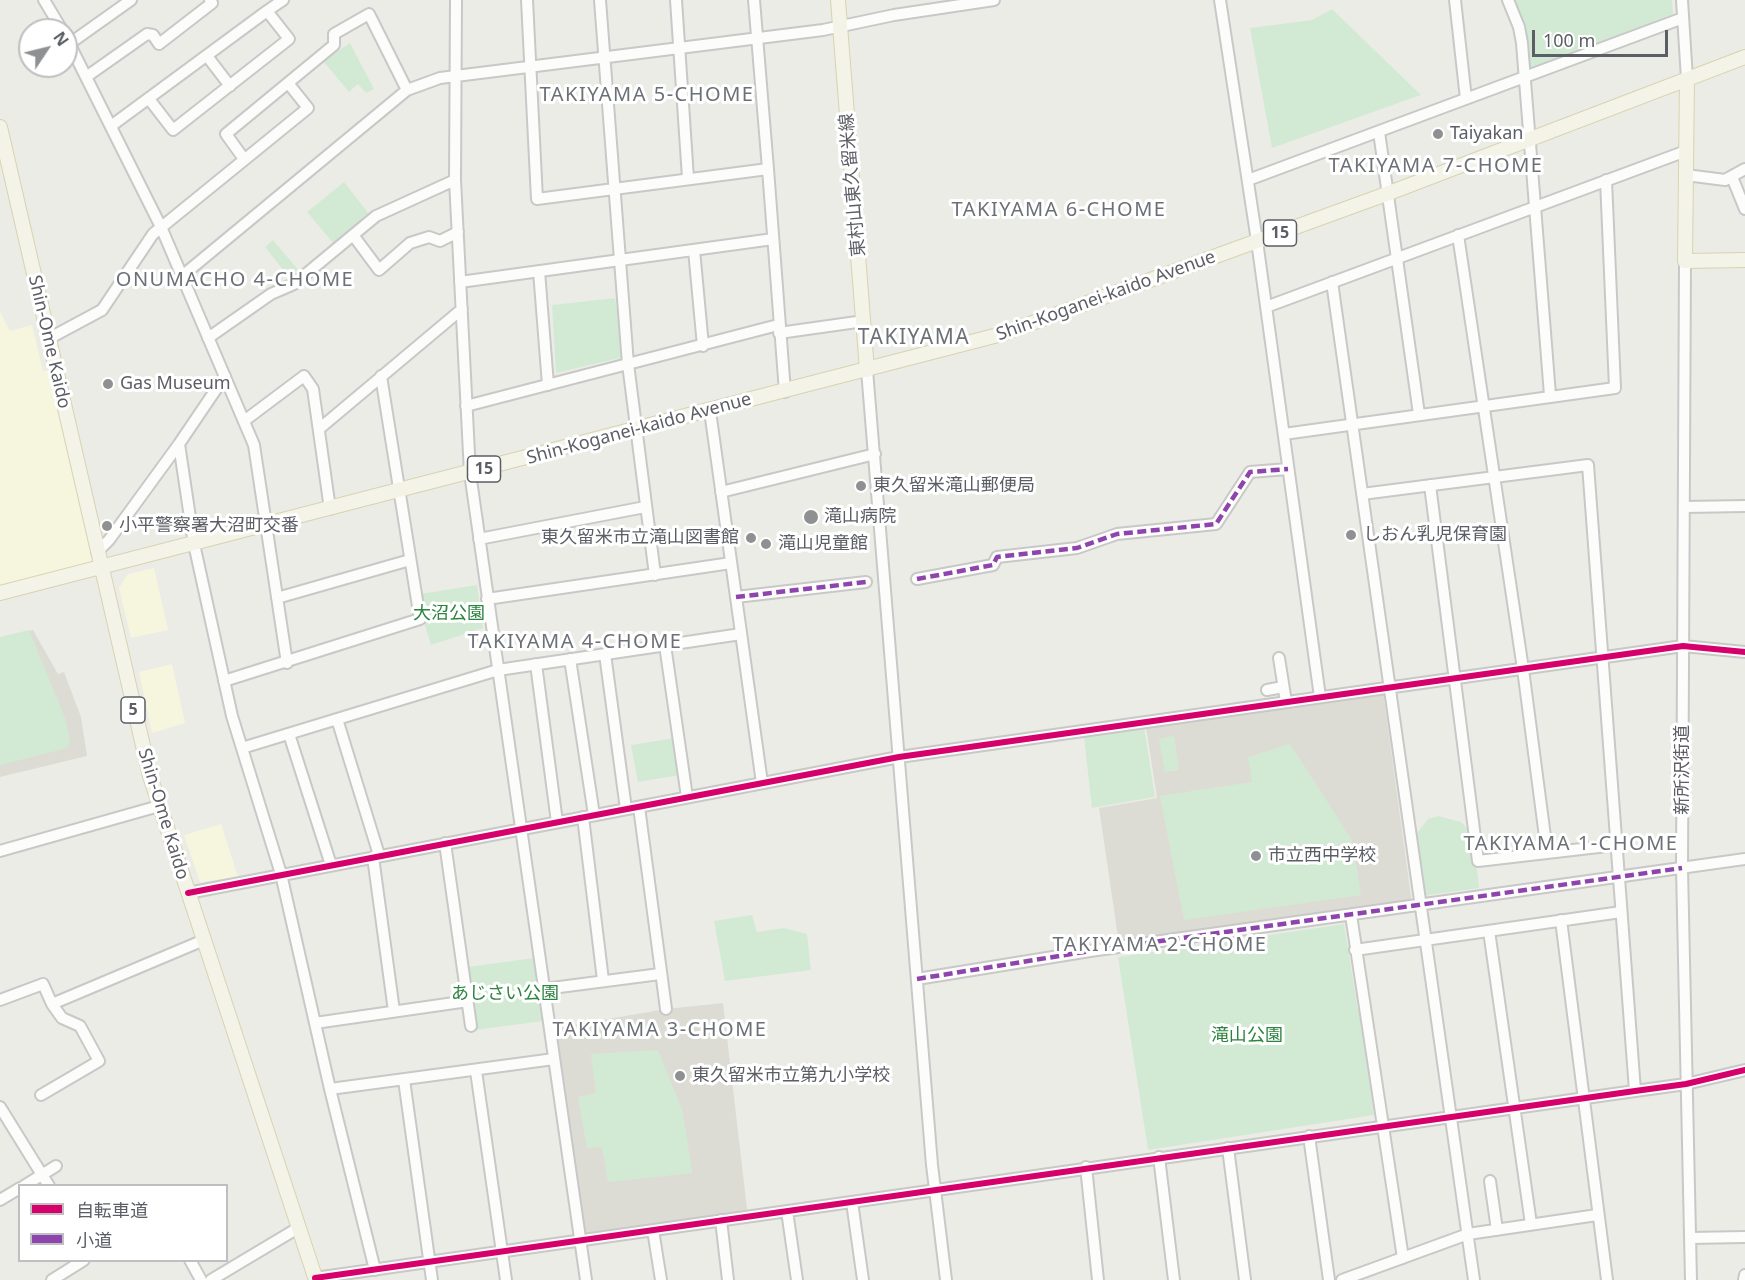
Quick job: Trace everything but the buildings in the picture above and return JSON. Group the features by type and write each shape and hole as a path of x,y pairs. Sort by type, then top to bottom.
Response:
{"main road":[{"name":"東村山東久留米線","path":"838,0 867,370"},
{"name":"Shin-Koganei-kaido Avenue","path":"0,593 330,510 1002,334 1389,193 1745,57"},
{"path":"1687,79 1685,261 1745,260"},
{"name":"Shin-Ome Kaido","path":"0,127 141,744 159,806 315,1279"}],"street":[{"path":"44,0 55,18"},
{"path":"78,34 130,0"},
{"path":"86,77 147,34 153,35 159,44 212,3 210,0"},
{"path":"111,126 283,0"},
{"path":"456,0 455,180 470,473 586,1280"},
{"path":"527,0 537,199 768,169"},
{"path":"600,0 628,364 655,575"},
{"path":"676,0 688,178"},
{"path":"754,0 785,392"},
{"path":"182,276 408,90 440,78 840,26 894,15 994,0"},
{"path":"1220,0 1257,241 1320,697"},
{"path":"1455,0 1466,99"},
{"path":"1508,0 1520,27 1550,395"},
{"path":"1682,0 1687,79"},
{"path":"148,99 173,130 289,39 267,11"},
{"path":"244,159 226,134 334,45 334,34 369,14 408,90"},
{"path":"1248,180 1683,18"},
{"path":"207,56 230,86"},
{"path":"78,61 162,227 254,445 264,526 287,663"},
{"path":"48,339 102,310 153,234 308,108 288,83"},
{"path":"1379,132 1419,414"},
{"path":"1266,307 1686,151"},
{"path":"1686,175 1725,180 1745,169"},
{"path":"1732,177 1745,209"},
{"path":"208,338 271,294 294,284 376,216 455,180"},
{"path":"1284,434 1550,395 1615,388 1606,180"},
{"path":"353,235 379,270 410,243 429,237 440,241 458,231"},
{"path":"1458,236 1523,669 1547,852"},
{"path":"460,282 773,239"},
{"path":"694,250 703,346"},
{"name":"新所沢街道","path":"1685,261 1682,868 1691,1280"},
{"path":"539,271 548,385"},
{"path":"1332,282 1474,1280"},
{"path":"319,429 462,309"},
{"path":"466,406 628,364 779,329 864,321"},
{"path":"867,370 934,1189 946,1280"},
{"path":"97,552 109,540 225,376"},
{"path":"244,420 304,376 313,389 330,510"},
{"path":"224,681 420,620 381,376"},
{"path":"710,411 762,783"},
{"path":"178,444 194,544 224,681 281,874 330,1089 375,1270"},
{"path":"721,492 875,454"},
{"path":"1362,494 1588,465 1635,1091"},
{"path":"917,579 993,565 997,557 1077,548 1117,534 1216,524 1250,472 1288,469"},
{"path":"1430,485 1478,861 1616,845"},
{"path":"1685,507 1745,506"},
{"path":"479,539 645,507"},
{"path":"277,598 410,560"},
{"path":"487,599 731,563"},
{"path":"736,597 866,582"},
{"path":"242,748 498,670 741,634"},
{"path":"665,645 687,797"},
{"path":"188,893 899,757 1683,646 1745,652"},
{"path":"605,654 626,809"},
{"path":"1280,658 1286,702"},
{"path":"570,659 588,816 603,980"},
{"path":"536,664 557,822"},
{"path":"1267,690 1283,687"},
{"path":"337,719 376,856 394,1011"},
{"path":"289,734 331,865"},
{"path":"0,851 159,806"},
{"path":"639,807 666,1009"},
{"path":"445,843 471,1026"},
{"path":"917,979 1745,859"},
{"path":"1355,950 1621,912"},
{"path":"1350,915 1403,1258"},
{"path":"1561,920 1607,1280"},
{"path":"1489,931 1531,1224"},
{"path":"52,1004 204,940"},
{"path":"544,989 660,974"},
{"path":"0,1000 43,984 52,1004 62,1018 80,1026 99,1061 40,1095"},
{"path":"315,1023 468,1001"},
{"path":"330,1089 554,1059"},
{"path":"315,1279 1086,1167 1686,1084 1745,1070"},
{"path":"476,1071 506,1280"},
{"path":"404,1080 432,1280"},
{"path":"0,1107 48,1184"},
{"path":"1309,1136 1329,1280"},
{"path":"1228,1148 1245,1280"},
{"path":"1159,1157 1174,1280"},
{"path":"26,1184 56,1166"},
{"path":"1086,1167 1098,1280"},
{"path":"1490,1181 1497,1230"},
{"path":"0,1200 18,1189"},
{"path":"852,1202 863,1280"},
{"path":"787,1211 797,1280"},
{"path":"1342,1280 1467,1234 1597,1215"},
{"path":"720,1220 728,1280"},
{"path":"211,1280 298,1228"},
{"path":"653,1230 661,1280"},
{"path":"1690,1238 1745,1237"},
{"path":"52,1280 81,1262"},
{"path":"191,1262 201,1280"},
{"path":"1744,1280 1745,1275"}],"shaded area":[{"path":"0,312 10,331 32,325 43,371 55,369 101,567 0,593"},
{"path":"154,568 168,630 131,638 119,588 128,574"},
{"path":"33,630 58,674 64,672 81,717 87,756 0,777 0,638"},
{"path":"172,664 185,723 152,733 139,672"},
{"name":"市立西中学校","path":"1383,691 1412,904 1119,944 1099,808 1157,798 1146,727"},
{"path":"221,824 238,877 200,882 184,835"},
{"name":"東久留米市立第九小学校","path":"723,1003 748,1217 581,1240 555,1028 666,1009"}],"green space":[{"path":"1514,0 1672,0 1673,14 1527,72 1527,38"},
{"path":"1332,9 1421,95 1272,148 1250,28 1312,20"},
{"path":"350,43 374,89 366,93 358,84 349,92 323,61"},
{"path":"344,182 369,214 334,244 307,212"},
{"path":"273,240 301,273 292,281 265,247"},
{"path":"615,298 624,357 556,373 552,305"},
{"name":"大沼公園","path":"477,585 483,628 431,645 424,622 420,594"},
{"path":"29,630 65,718 70,740 67,748 0,765 0,637"},
{"path":"1144,726 1155,797 1092,808 1084,737"},
{"path":"1174,736 1179,770 1165,772 1159,739"},
{"path":"675,738 680,775 638,782 631,745"},
{"path":"1290,744 1352,840 1361,895 1184,920 1160,796 1252,782 1248,757"},
{"path":"1438,816 1461,822 1473,834 1479,888 1422,896 1413,838 1428,819"},
{"path":"752,915 757,932 784,928 807,934 811,970 725,981 714,921"},
{"name":"滝山公園","path":"1344,924 1360,1011 1374,1115 1148,1150 1118,957"},
{"name":"あじさい公園","path":"534,958 543,1021 475,1030 467,967"},
{"path":"658,1050 683,1112 692,1173 608,1182 602,1147 587,1148 578,1097 596,1093 591,1054"}],"marked path":[{"path":"917,579 993,565 997,557 1077,548 1117,534 1216,524 1250,472 1288,469"},
{"path":"736,597 866,582"},
{"path":"917,979 1090,951 1682,868"}],"cycle path":[{"path":"188,893 899,757 1683,646 1745,652"},
{"path":"315,1278 1686,1084 1745,1070"}],"place":[{"name":"Taiyakan","path":"1438,134"},
{"name":"Gas Museum","path":"108,384"},
{"name":"東久留米滝山郵便局","path":"861,486"},
{"name":"滝山病院","path":"811,517"},
{"name":"小平警察署大沼町交番","path":"107,526"},
{"name":"しおん乳児保育園","path":"1351,535"},
{"name":"東久留米市立滝山図書館","path":"751,538"},
{"name":"滝山児童館","path":"766,544"},
{"name":"市立西中学校","path":"1256,856"},
{"name":"東久留米市立第九小学校","path":"680,1076"}],"district":[{"name":"TAKIYAMA 5-CHOME","path":"647,95"},
{"name":"TAKIYAMA 7-CHOME","path":"1436,166"},
{"name":"TAKIYAMA 6-CHOME","path":"1059,210"},
{"name":"ONUMACHO 4-CHOME","path":"235,280"},
{"name":"TAKIYAMA","path":"914,338"},
{"name":"TAKIYAMA 4-CHOME","path":"575,642"},
{"name":"TAKIYAMA 1-CHOME","path":"1571,844"},
{"name":"TAKIYAMA 2-CHOME","path":"1160,945"},
{"name":"TAKIYAMA 3-CHOME","path":"660,1030"}]}
